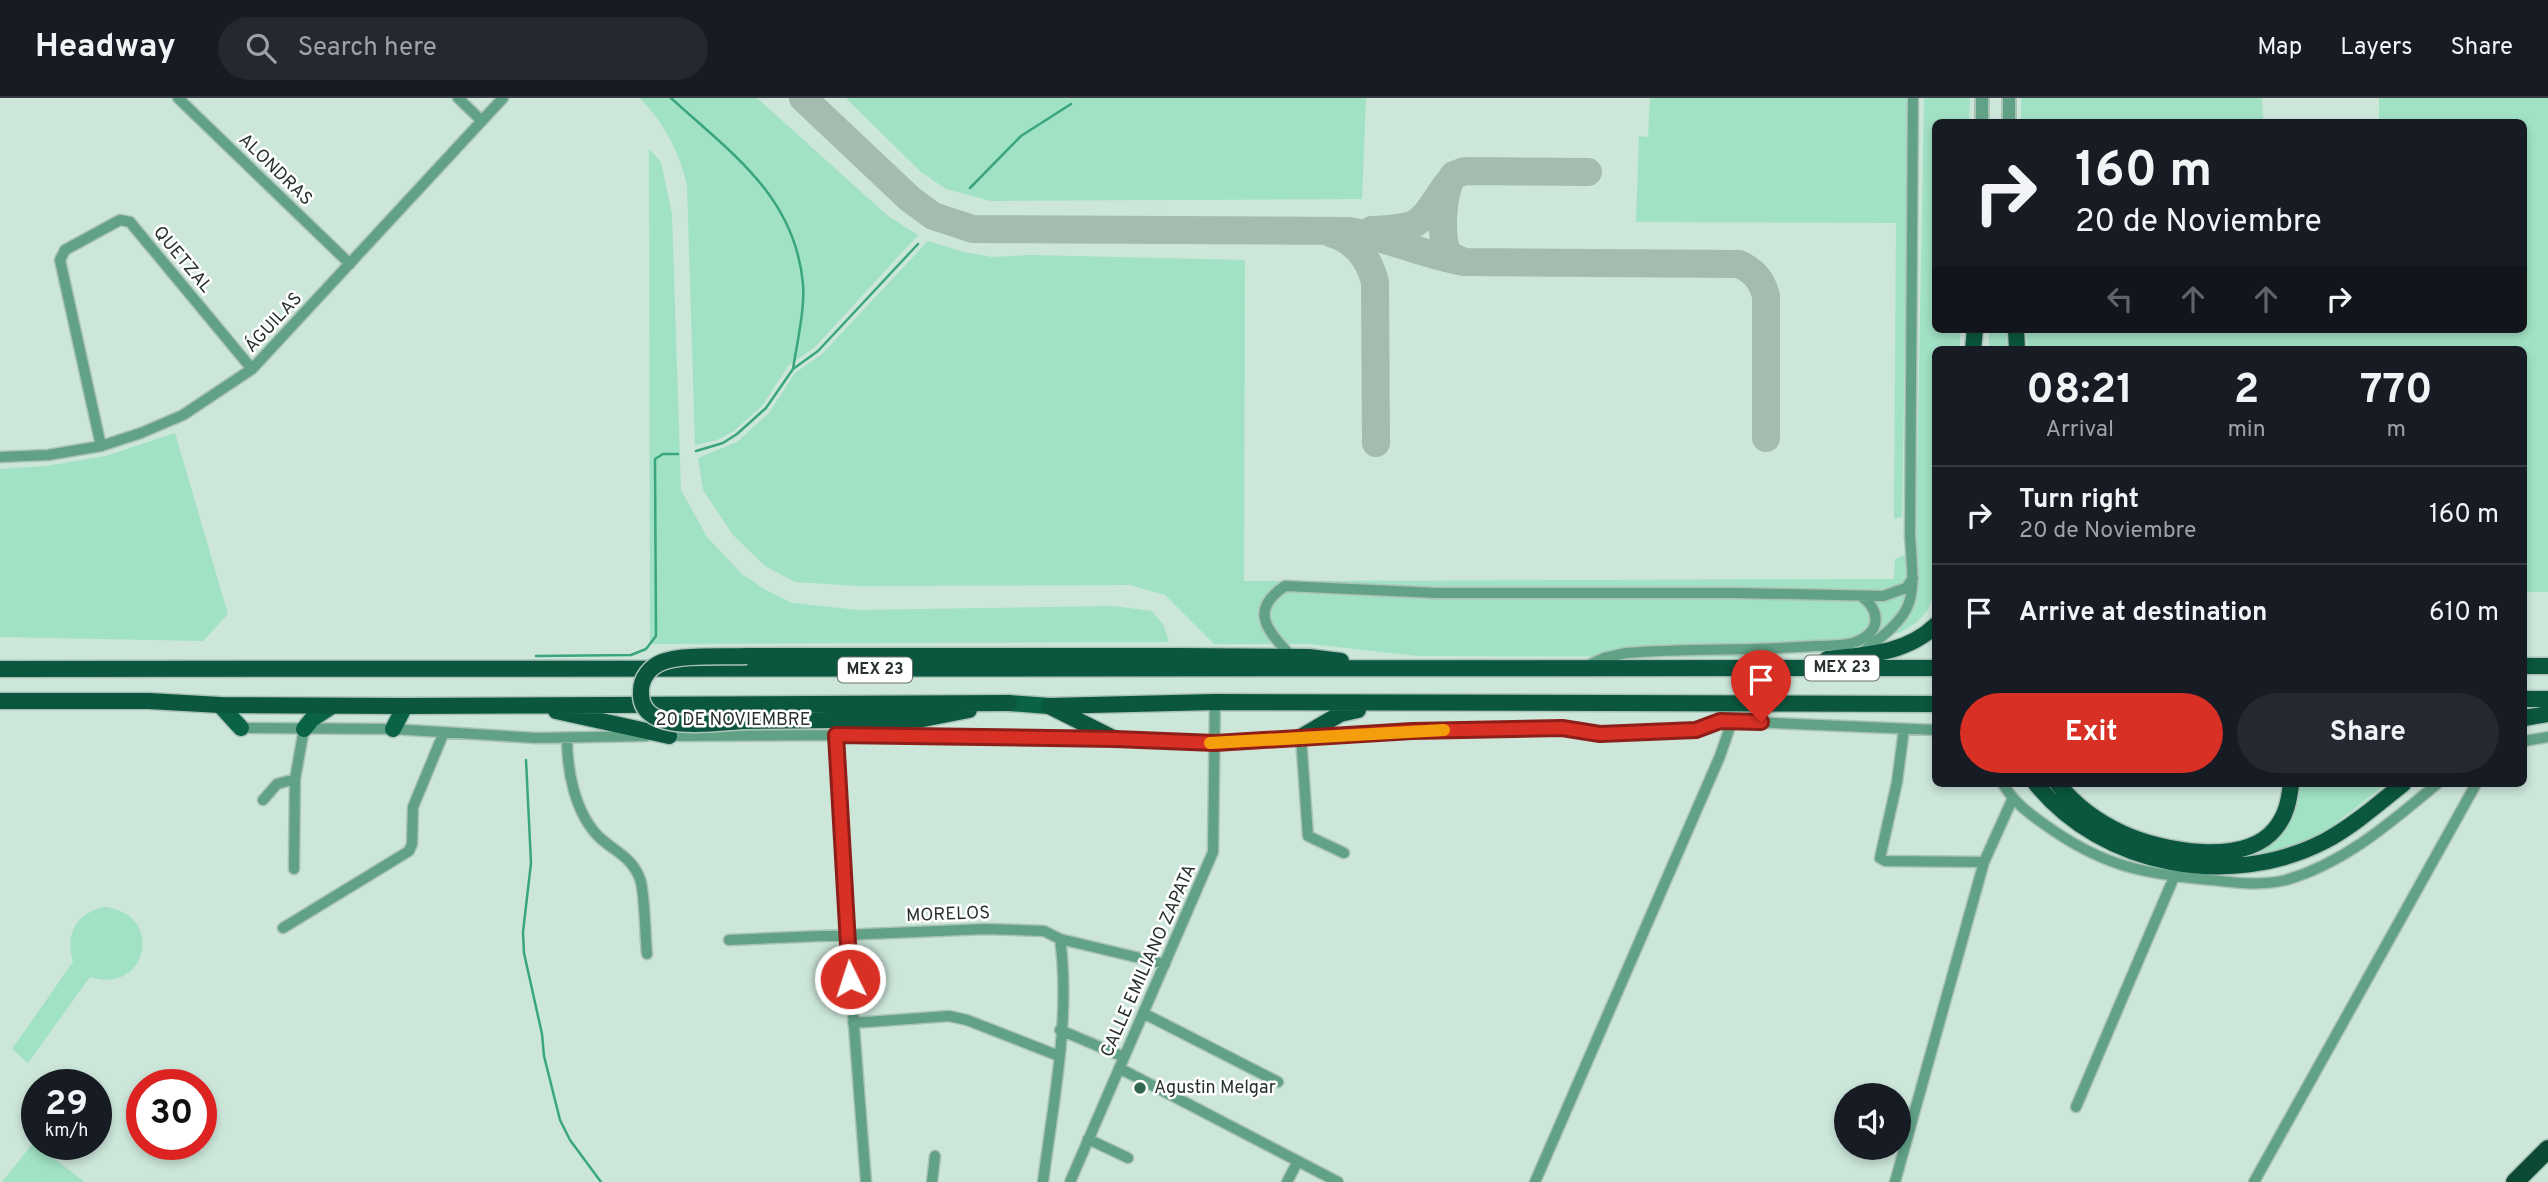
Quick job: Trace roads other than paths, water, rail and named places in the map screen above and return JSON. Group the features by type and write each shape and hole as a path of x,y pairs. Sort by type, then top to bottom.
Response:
{"highway":[{"path":"1749,668 1890,651 1908,645 1932,628"},
{"path":"1009,703 923,719 675,724 663,721 646,709 641,691 648,671 661,663 674,659 747,656 1292,657 1416,670"},
{"path":"2527,666 2548,666"},
{"name":"MEX 23","path":"0,669 1932,668"},
{"path":"2527,699 2548,699"},
{"name":"MEX 23","path":"0,701 149,701 332,706 1009,703"},
{"name":"MEX 23","path":"1049,706 1215,702 1932,704"},
{"path":"1301,737 1340,713 1394,703"},
{"path":"526,704 669,736"},
{"path":"1049,706 1115,739"},
{"path":"2527,718 2548,714"},
{"path":"2039,787 2072,819 2132,852 2174,862 2225,867 2272,860 2325,841 2399,787"},
{"path":"2061,787 2091,815 2141,841 2160,846 2223,852 2252,846 2274,830 2284,816 2290,787"},
{"path":"2515,1182 2548,1149"}],"main road":[{"name":"MEX 23","path":"1009,703 1049,706"},
{"path":"220,705 241,728"},
{"path":"304,729 312,719 332,706"},
{"path":"393,729 405,706"}],"street":[{"name":"ALONDRAS","path":"178,98 350,264"},
{"path":"458,98 482,121"},
{"name":"ÁGUILAS","path":"0,457 48,455 101,446 183,415 252,369 503,98"},
{"path":"1858,656 1892,629 1908,610 1913,590 1910,536 1913,98"},
{"path":"1913,120 1920,98"},
{"path":"1982,98 1982,119"},
{"path":"2007,98 2007,119"},
{"name":"QUETZAL","path":"101,446 60,260 65,250 120,220 130,222 252,369"},
{"path":"1292,657 1269,631 1264,612 1270,596 1284,586 1437,593 1883,596 1906,588 1913,578"},
{"path":"1580,669 1604,658 1626,653 1782,649 1853,643 1867,635 1875,622 1876,613 1871,604 1860,595"},
{"name":"CALLE EMILIANO ZAPATA","path":"1070,1182 1213,852 1215,702"},
{"path":"1535,1182 1720,756 1732,721"},
{"name":"20 DE NOVIEMBRE","path":"241,728 393,729 566,738 836,735 1215,743 1412,731 1562,728 1600,734 1696,730 1712,723 1732,721 1932,730"},
{"path":"294,869 295,779 304,729"},
{"path":"1904,729 1897,782 1880,858 1885,861 1984,862"},
{"path":"283,928 409,850 412,844 413,807 444,732"},
{"path":"836,735 847,935 866,1182"},
{"path":"1301,737 1308,836 1344,853"},
{"path":"2527,740 2548,737"},
{"path":"566,738 566,764 578,806 599,837 626,856 641,880 647,954"},
{"path":"263,800 276,784 295,779"},
{"path":"2005,787 2012,800 2055,833 2119,866 2174,877 2237,884 2284,880 2332,862 2383,829 2433,787"},
{"path":"2254,1182 2474,787"},
{"path":"1895,1182 1984,862 2012,800"},
{"path":"2076,1107 2174,877"},
{"name":"MORELOS","path":"729,940 997,929 1044,931 1060,939 1164,964"},
{"path":"1044,1182 1059,1056 1064,969 1060,939"},
{"path":"1143,1013 1278,1082"},
{"path":"853,1023 949,1016 967,1020 1059,1056"},
{"path":"1060,1030 1124,1057"},
{"path":"1119,1068 1338,1182"},
{"path":"1088,1139 1128,1158"},
{"path":"932,1182 935,1157"},
{"path":"1287,1182 1298,1161"}],"waterway":[{"path":"671,98 737,158 774,201 787,226 797,253 803,284 802,315 793,369"},
{"path":"970,188 1021,136 1071,104"},
{"path":"696,451 723,443 766,408 793,369 818,351 918,244"},
{"path":"536,656 631,655 646,649 656,636 655,459 663,454 678,454"},
{"path":"526,760 531,863 523,932 524,953 542,1034 544,1056 560,1120 570,1140 601,1182"}],"place":[{"name":"Agustin Melgar","path":"1140,1088"}]}
